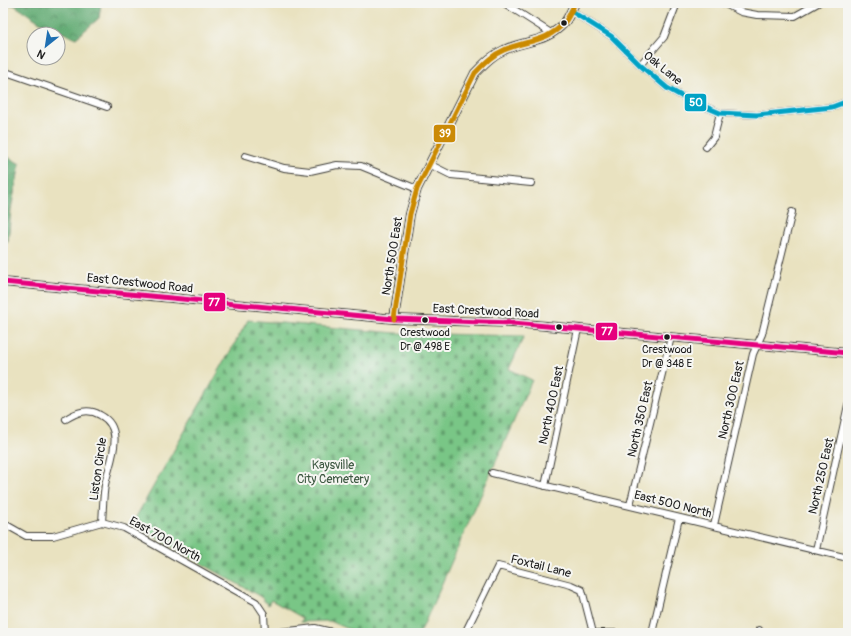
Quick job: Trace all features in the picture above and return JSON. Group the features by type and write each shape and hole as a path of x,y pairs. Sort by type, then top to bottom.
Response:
{"street":[{"path":"504,3 551,33"},
{"name":"North 500 East","path":"394,319 410,214 417,189 475,73 489,58 504,49 537,41 551,33 565,22 575,3"},
{"path":"640,65 664,37 677,3"},
{"path":"722,3 741,12 757,16 795,16 818,3"},
{"name":"Oak Lane","path":"571,11 611,36 640,65 667,88 685,98 720,113 757,115 832,107 848,101"},
{"path":"3,71 107,107"},
{"path":"706,147 714,137 720,113"},
{"path":"245,156 284,168 310,171 338,164 360,166 417,189"},
{"path":"429,164 451,175 531,183"},
{"name":"North 300 East","path":"714,525 753,354 759,345 792,212"},
{"name":"East Crestwood Road","path":"3,282 394,319 513,323 848,353"},
{"name":"North 400 East","path":"545,486 578,329"},
{"name":"North 350 East","path":"630,505 671,337"},
{"name":"North 250 East","path":"816,550 848,405"},
{"name":"Liston Circle","path":"66,419 77,412 90,410 102,415 110,424 114,435 114,447 105,485 102,522"},
{"name":"East 500 North","path":"492,473 848,558"},
{"path":"652,633 679,518"},
{"path":"3,523 26,536 53,536 102,522"},
{"name":"East 700 North","path":"102,522 124,528 256,602 264,614 266,633"},
{"name":"Foxtail Lane","path":"465,633 498,566 571,585 582,590 594,633"},
{"path":"272,633 315,628 336,633"},
{"path":"594,633 628,633"}],"green space":[{"path":"101,3 99,18 76,38 66,34 66,26 46,26 14,5 3,4"},
{"path":"3,154 20,164 11,209 8,242 3,244"},
{"name":"Kaysville City Cemetery","path":"248,320 396,333 524,336 509,369 532,380 420,633 358,633 330,621 301,622 303,618 271,600 268,605 261,597 132,524"}],"transit line":[{"name":"39","path":"394,319 410,214 417,189 475,73 496,54 551,34 565,22 575,3"},
{"name":"50","path":"571,11 611,36 640,65 667,88 685,98 720,113 757,115 832,107 848,101"},
{"name":"77","path":"3,282 394,319 513,323 848,353"}],"place":[{"name":"Crestwood Dr @ 498 E","path":"425,320"},
{"name":"Crestwood Dr @ 348 E","path":"667,337"}]}
